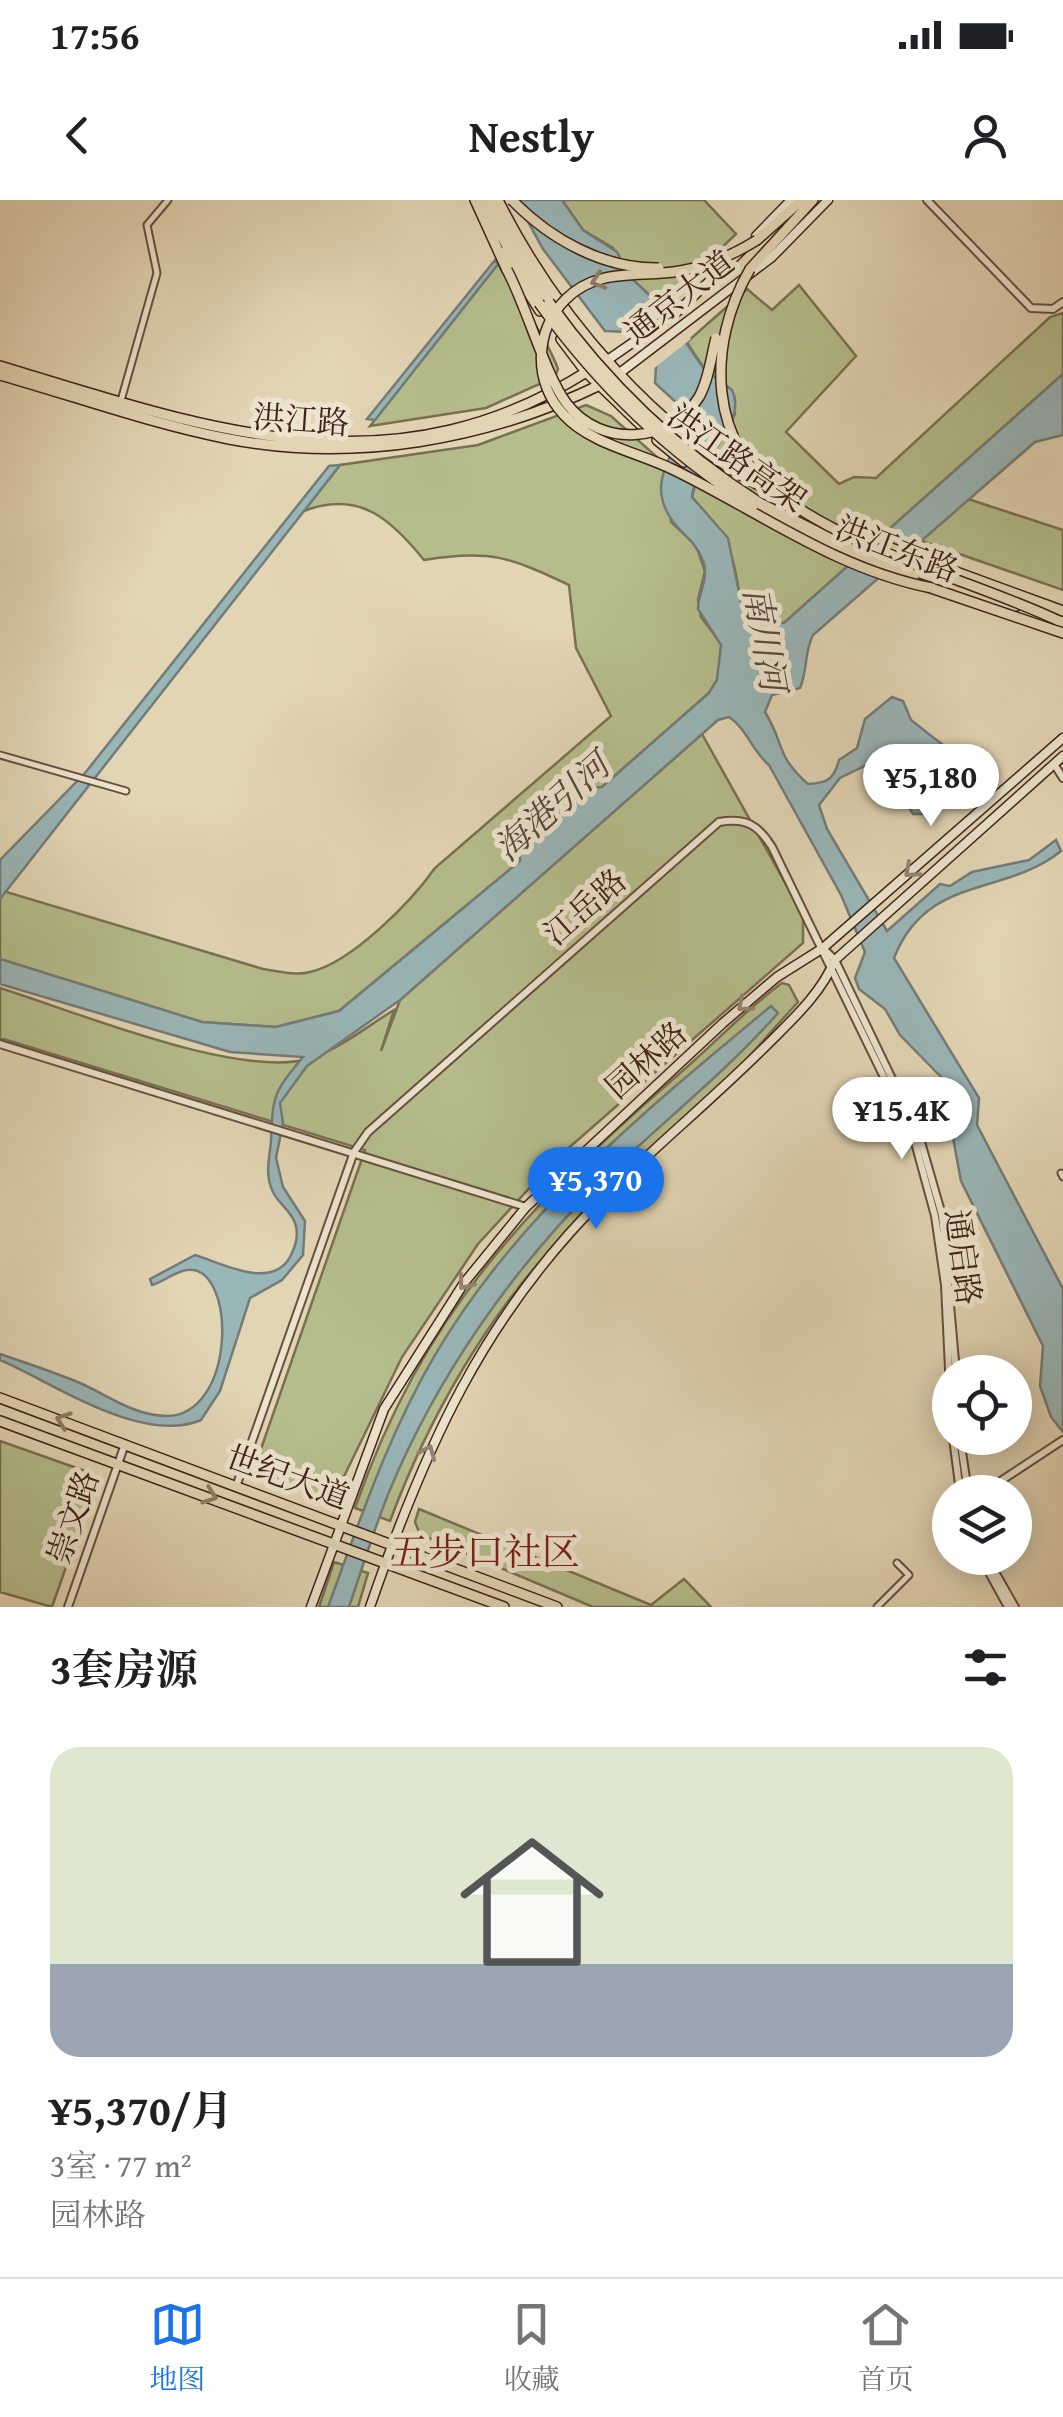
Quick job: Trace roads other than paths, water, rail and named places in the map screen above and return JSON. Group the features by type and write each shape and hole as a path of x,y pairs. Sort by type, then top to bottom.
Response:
{"main road":[{"path":"478,200 566,402 589,424 615,434 657,431 693,405 706,380 728,298 750,269"},
{"path":"478,200 513,270 586,372"},
{"name":"洪江路高架","path":"478,200 516,266 597,378 655,434 711,478 783,523 932,588 1063,635"},
{"name":"洪江路高架","path":"489,200 522,261 568,330 647,416 715,474 816,534 908,571 1061,618"},
{"path":"498,200 546,280 609,359"},
{"path":"512,200 578,249 632,266 693,263 757,240"},
{"name":"通京大道","path":"586,372 676,312 790,200"},
{"name":"通京大道","path":"757,240 802,200"},
{"name":"通京大道","path":"750,269 813,200"},
{"name":"通京大道","path":"598,386 643,358 772,257 828,200"},
{"path":"757,240 708,264 603,278 575,290 558,308 544,333 541,356 548,390 566,418 590,434 668,467 827,554 902,582 932,588"},
{"path":"750,269 729,311 718,365 727,419 762,479 785,500 828,525 1061,618"},
{"name":"洪江东路","path":"609,359 683,432 747,480 864,538 1061,618"},
{"name":"洪江路","path":"0,366 226,438 316,450 364,449 455,436 598,386"},
{"name":"洪江路","path":"0,374 226,432 292,441 360,442 458,429 554,392 586,372"},
{"name":"洪江东路","path":"586,372 670,452 768,520 848,560 1063,635"},
{"name":"园林路","path":"310,1607 384,1410 464,1283 526,1207 723,1023 789,968 823,948 1063,738"},
{"path":"370,1607 438,1428 480,1350 532,1278 604,1198 710,1102 796,1016 835,960 1063,756"},
{"name":"世纪大道","path":"0,1398 557,1607"},
{"name":"世纪大道","path":"0,1421 334,1541 504,1607"}],"street":[{"path":"119,406 157,272 147,225 168,200"},
{"path":"926,200 1031,308 1053,308 1063,302"},
{"path":"0,755 126,791"},
{"path":"1054,764 1063,778"},
{"name":"江岳路","path":"237,1484 354,1152 368,1132 719,822 736,819 761,830 823,948"},
{"name":"通启路","path":"823,948 835,960 905,1097 919,1135 942,1215 954,1355"},
{"name":"通启路","path":"823,948 830,972 914,1139 935,1216 945,1285 948,1355"},
{"path":"0,1044 526,1207"},
{"path":"1010,1475 1063,1440"},
{"name":"崇文路","path":"68,1607 126,1443"},
{"path":"877,1607 909,1575 897,1563"},
{"path":"993,1575 1011,1607"}],"water":[{"name":"南川河","path":"516,200 562,200 583,230 617,252 630,277 661,306 704,369 732,390 733,417 701,470 692,497 728,538 741,602 773,622 784,623 1063,374 1063,435 1035,442 813,635 800,688 772,695 765,712 785,757 808,784 832,776 839,760 857,748 865,719 892,697 903,701 911,720 943,745 943,757 954,774 947,785 952,789 932,814 913,814 890,775 875,761 840,778 819,805 827,829 887,931 940,884 950,886 972,872 1029,860 1056,840 1061,851 1016,875 946,899 908,931 894,958 979,1098 977,1125 1063,1289 1063,1432 1051,1417 1040,1386 1043,1346 961,1181 942,1078 900,1035 885,1009 859,989 855,978 865,952 841,895 769,765 729,717 718,720 400,1000 307,1066 280,1103 283,1123 276,1158 283,1187 305,1221 303,1255 282,1280 250,1298 220,1391 201,1420 178,1426 126,1418 0,1360 0,1354 80,1383 143,1412 166,1416 189,1409 206,1392 217,1368 222,1341 215,1290 203,1275 187,1270 152,1285 150,1279 195,1255 247,1272 273,1271 284,1265 293,1250 297,1231 273,1192 268,1166 276,1095 303,1057 230,1052 0,984 0,959 202,1022 276,1027 339,1011 520,861 521,843 584,788 602,787 709,693 717,680 721,645 698,609 704,565 696,547 672,520 661,491 667,463 692,417 655,383 656,366 628,332 605,331 543,249"},
{"path":"495,260 498,264 375,420 367,419"},
{"path":"340,465 0,899 0,860 85,773 329,466"},
{"path":"771,1006 778,1013 714,1078 602,1180 508,1287 454,1366 408,1449 349,1607 328,1607 403,1416 468,1304 545,1210 588,1166"}],"district":[{"name":"五步口社区","path":"485,1552"}],"water label":[{"name":"海港引河","path":"552,807"}]}
